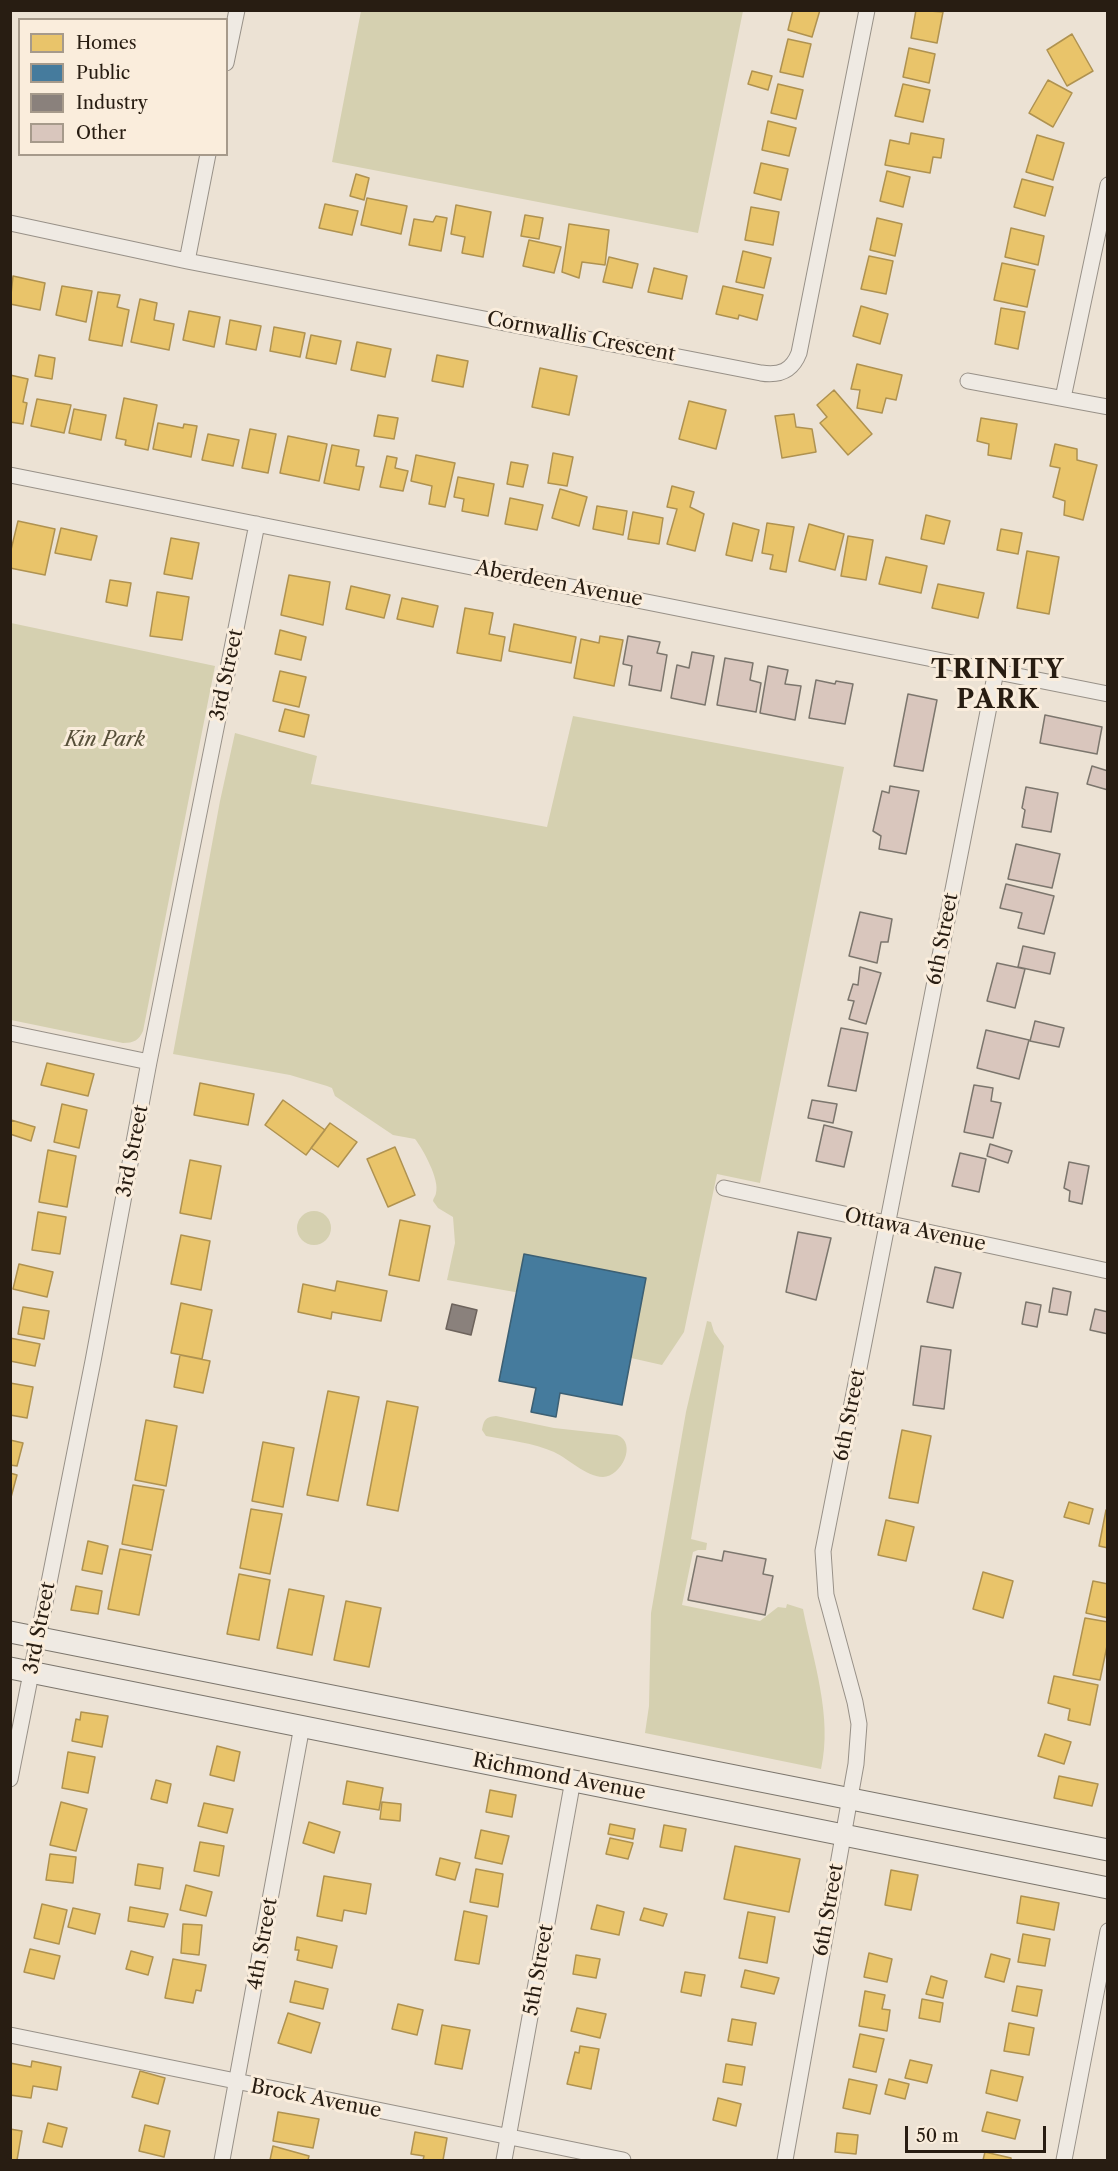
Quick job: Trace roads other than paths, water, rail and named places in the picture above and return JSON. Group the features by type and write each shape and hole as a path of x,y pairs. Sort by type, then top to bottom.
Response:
{"main road":[{"name":"Richmond Avenue","path":"10,1632 1107,1850"},
{"name":"Richmond Avenue","path":"10,1668 1107,1888"}],"street":[{"path":"228,53 237,10"},
{"name":"Cornwallis Crescent","path":"10,224 186,261 761,373 782,373 796,362 799,353 867,10"},
{"path":"186,261 208,156"},
{"path":"1063,398 1107,185"},
{"path":"968,381 1107,407"},
{"name":"Aberdeen Avenue","path":"10,475 1107,694"},
{"name":"3rd Street","path":"10,1779 149,1062 257,524"},
{"name":"6th Street","path":"785,2160 856,1764 859,1724 855,1701 826,1595 824,1551 996,671"},
{"path":"10,1034 149,1062"},
{"name":"Ottawa Avenue","path":"724,1188 1107,1271"},
{"name":"4th Street","path":"222,2160 302,1726"},
{"name":"5th Street","path":"504,2160 573,1780"},
{"path":"1064,2160 1107,1931"},
{"name":"Brock Avenue","path":"10,2035 623,2160"}],"district":[{"name":"TRINITY PARK","path":"998,685"}],"park label":[{"name":"Kin Park","path":"105,740"}]}
